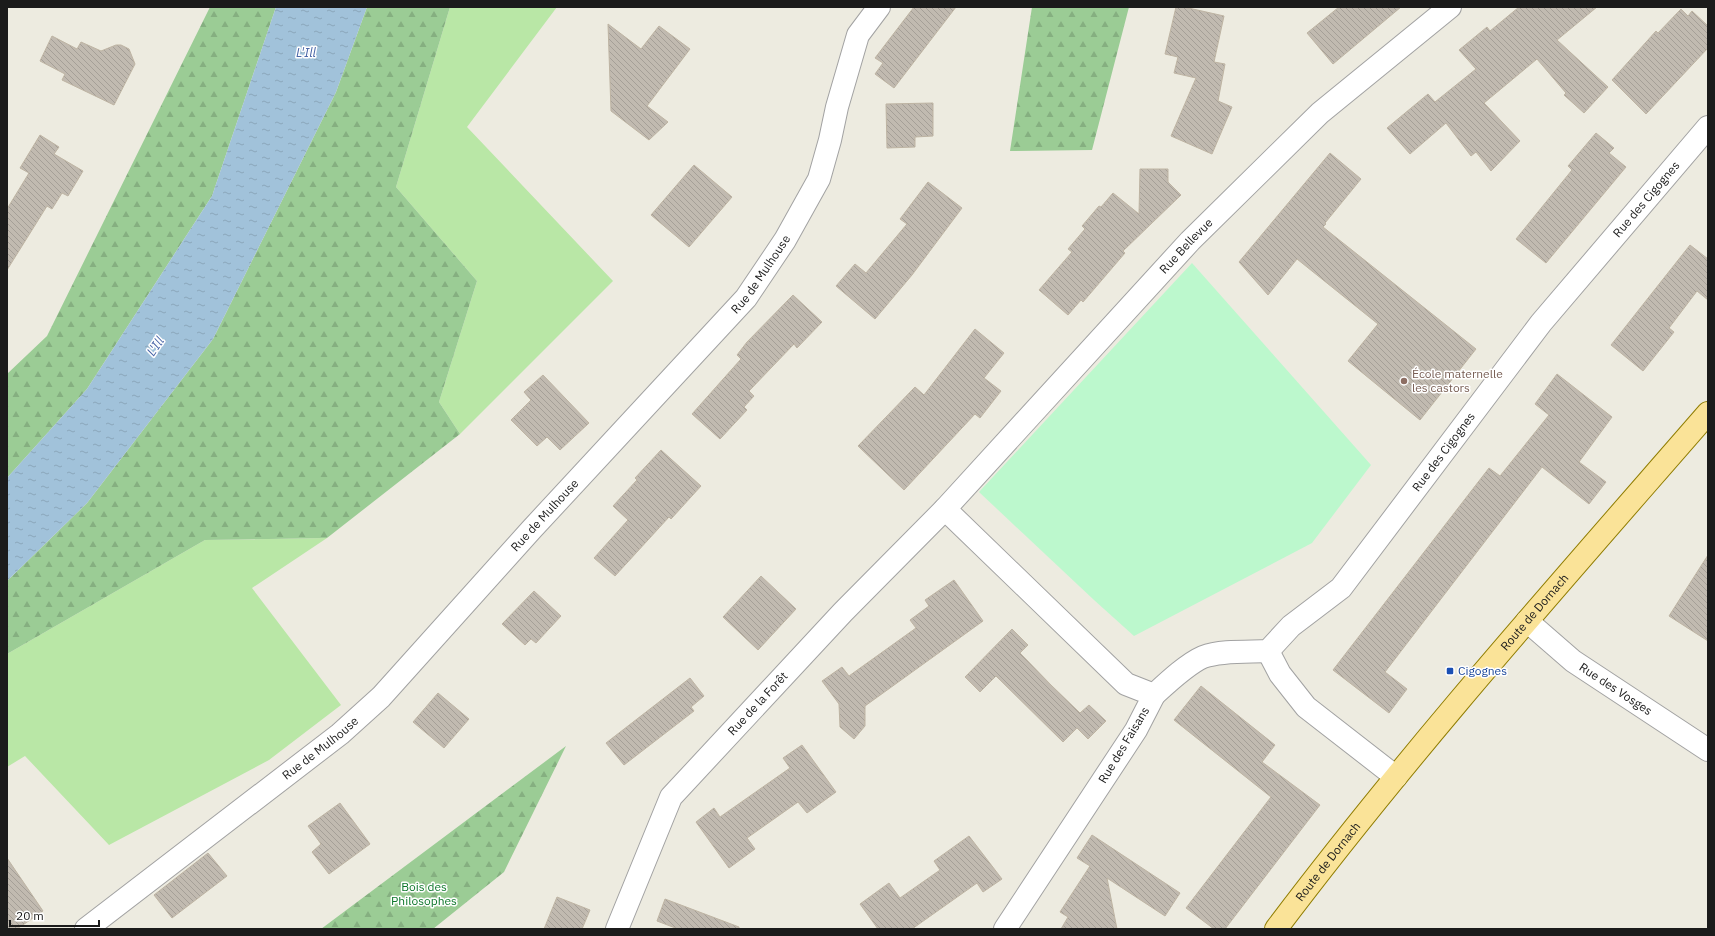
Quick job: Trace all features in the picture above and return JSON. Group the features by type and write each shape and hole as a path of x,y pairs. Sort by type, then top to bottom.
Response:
{"main road":[{"name":"Route de Dornach","path":"1276,929 1396,777 1527,621 1708,413"}],"street":[{"name":"Rue de Mulhouse","path":"86,929 340,734 381,697 531,530 746,298 785,240 819,179 830,140 837,107 858,35 879,7"},
{"name":"Rue Bellevue","path":"945,509 1195,236 1320,113 1450,7"},
{"name":"Rue des Cigognes","path":"1268,651 1291,626 1341,588 1541,323 1708,127"},
{"name":"Rue des Faisans","path":"945,509 1126,684 1154,695 1136,730 1005,929"},
{"name":"Rue de la Forêt","path":"617,929 671,797 843,612 945,509"},
{"name":"Rue des Vosges","path":"1527,621 1573,661 1708,750"},
{"path":"1154,695 1175,675 1203,657 1231,652 1268,651 1280,674 1306,707 1396,777"}],"green space":[{"path":"210,7 276,7 212,196 87,389 7,478 7,374 47,336"},
{"path":"367,7 450,7 396,187 477,281 439,402 460,434 327,538 205,540 7,654 7,581 87,503 213,339 336,92"},
{"path":"450,7 557,7 467,127 613,281 460,434 439,402 477,281 396,187"},
{"path":"1032,7 1129,7 1092,150 1010,151"},
{"path":"1192,263 1371,465 1312,543 1134,636 979,492"},
{"path":"327,538 252,588 341,705 269,760 109,845 25,756 7,767 7,654 205,540"},
{"name":"Bois des Philosophes","path":"566,746 504,872 433,929 321,929"}],"water":[{"name":"L'Ill","path":"276,7 367,7 336,92 213,339 87,503 7,581 7,478 87,389 212,196"}],"building":[{"path":"914,7 956,7 894,88 875,74 883,63 875,58"},
{"path":"1176,7 1184,7 1224,16 1214,62 1225,64 1218,101 1232,107 1212,154 1171,136 1196,78 1174,73 1178,57 1165,54"},
{"path":"1339,7 1401,7 1333,64 1307,33"},
{"path":"1519,7 1597,7 1557,40 1608,87 1584,113 1564,95 1566,93 1537,59 1484,103 1520,141 1491,171 1476,152 1471,156 1446,123 1410,154 1387,128 1428,94 1435,102 1476,69 1459,50 1487,27 1490,31"},
{"path":"1681,9 1688,16 1692,11 1708,26 1708,48 1646,114 1612,80 1656,31 1658,33"},
{"path":"608,24 641,49 659,26 690,49 647,106 668,122 649,140 611,111"},
{"path":"52,36 77,49 81,42 101,51 116,45 121,45 129,49 135,64 114,105 62,80 65,74 40,61"},
{"path":"933,103 933,136 915,137 915,147 887,148 886,104"},
{"path":"1596,133 1614,148 1609,153 1626,167 1546,263 1516,239 1572,170 1568,166"},
{"path":"40,135 59,147 54,154 83,171 68,196 62,193 52,209 47,206 7,270 7,209 29,173 20,168"},
{"path":"1330,153 1361,179 1323,227 1476,349 1420,420 1348,361 1378,324 1297,259 1268,295 1239,262"},
{"path":"694,165 732,197 689,247 651,215"},
{"path":"1140,169 1168,169 1168,182 1181,195 1123,251 1125,253 1083,302 1081,300 1068,315 1039,290 1072,252 1068,249 1085,229 1082,226 1099,206 1101,207 1113,193 1139,214"},
{"path":"928,182 962,208 912,275 875,319 836,286 855,264 866,273 907,224 900,219"},
{"path":"1690,245 1708,259 1708,300 1697,291 1669,328 1674,332 1643,371 1611,345"},
{"path":"793,295 822,322 797,348 794,344 749,391 754,396 744,407 747,410 720,439 692,414 741,359 737,355 747,342"},
{"path":"975,329 1004,353 984,378 1001,391 980,418 975,414 904,490 858,446 915,387 924,395"},
{"path":"1557,374 1612,417 1579,462 1606,482 1589,504 1542,467 1385,672 1407,689 1389,713 1333,670 1489,468 1500,476 1549,415 1535,404"},
{"path":"543,375 589,423 560,450 547,437 537,446 511,420 531,400 524,392"},
{"path":"661,450 701,486 671,519 669,517 615,576 594,558 628,520 613,506 637,480 635,478"},
{"path":"1708,555 1708,641 1669,616"},
{"path":"761,576 796,609 758,650 723,617"},
{"path":"954,580 983,621 865,706 865,726 854,739 840,727 839,704 822,681 842,667 849,676 916,628 910,620 929,606 925,600"},
{"path":"534,591 561,616 536,643 531,639 525,645 502,624"},
{"path":"1012,629 1028,645 1020,653 1051,685 1080,713 1089,705 1106,721 1088,739 1077,728 1063,742 996,676 980,692 965,677"},
{"path":"690,678 704,696 691,707 694,711 624,765 606,743"},
{"path":"1201,686 1275,745 1262,762 1320,805 1225,929 1214,929 1186,908 1271,797 1174,720"},
{"path":"438,693 469,719 444,748 413,722"},
{"path":"802,745 836,792 807,813 798,802 747,838 755,849 729,868 696,822 714,808 720,817 790,768 783,758"},
{"path":"340,803 370,844 329,874 312,852 321,844 308,826"},
{"path":"1092,835 1180,893 1165,916 1107,878 1117,929 1061,929 1068,917 1060,912 1090,866 1077,858"},
{"path":"969,836 1002,879 983,892 977,883 912,929 878,929 860,904 889,883 900,898 940,870 934,861"},
{"path":"208,853 227,876 172,918 154,895"},
{"path":"7,858 43,911 17,929 7,929"},
{"path":"557,897 590,910 582,929 544,929"},
{"path":"665,899 739,927 739,929 678,929 657,921"}],"place":[{"name":"École maternelle les castors","path":"1404,381"},
{"name":"Cigognes","path":"1450,671"}]}
